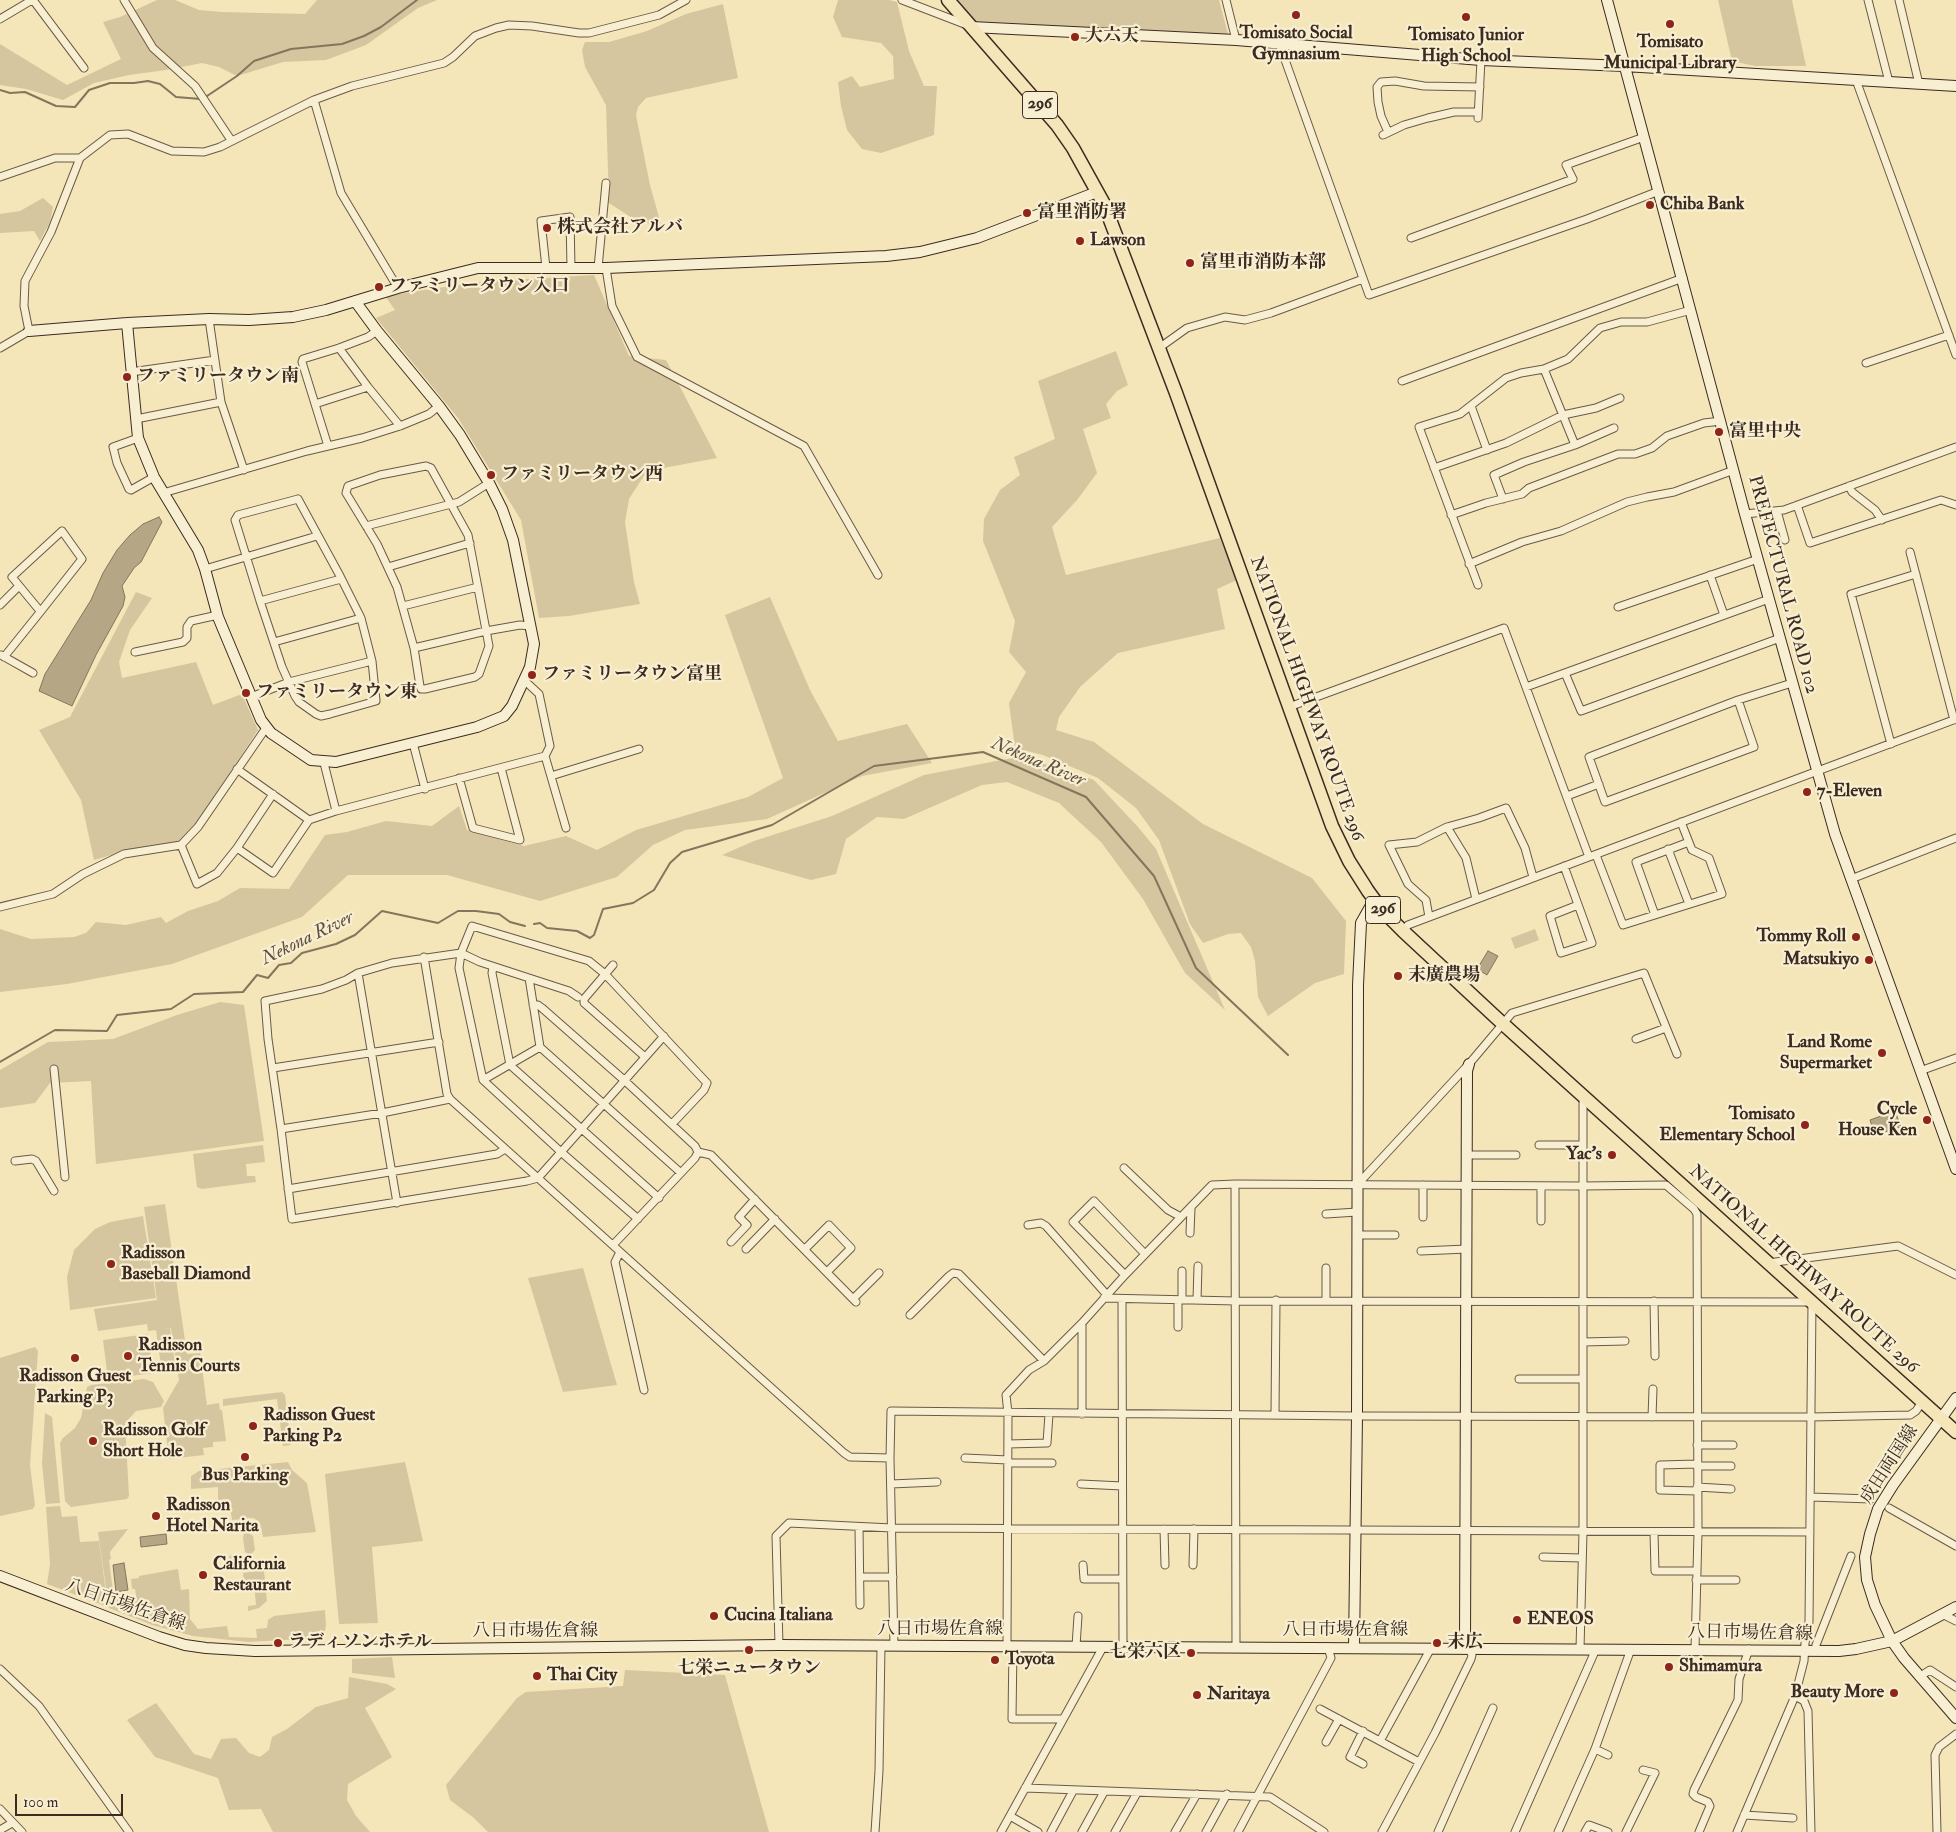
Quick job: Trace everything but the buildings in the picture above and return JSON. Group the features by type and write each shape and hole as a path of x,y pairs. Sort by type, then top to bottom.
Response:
{"highway":[{"name":"NATIONAL HIGHWAY ROUTE 296","path":"948,0 1057,125 1073,148 1097,192 1121,246 1159,348 1332,826 1349,861 1374,900 1403,931 1584,1096 1681,1190 1768,1263 1956,1432"}],"street":[{"path":"0,20 33,0 84,68"},
{"path":"124,0 153,48 195,86 231,140"},
{"path":"29,331 24,306 25,281 51,232 80,158 110,135 128,134 172,151 204,152 220,147 314,100 352,86 444,63 475,36 496,28 509,25 527,25 589,33 659,15 686,0"},
{"path":"902,0 972,27 1236,40 1481,60 1624,66 1956,86"},
{"path":"1226,0 1236,40"},
{"name":"PREFECTURAL ROAD 102","path":"1607,0 1745,514 1835,834 1956,1166"},
{"path":"1868,0 1889,82"},
{"path":"1899,0 1919,84"},
{"path":"1279,43 1369,295 1587,219 1659,191"},
{"path":"1480,87 1424,86 1395,81 1381,82 1378,84 1376,91 1386,133 1428,118 1454,112 1478,115 1480,87 1481,60"},
{"path":"1856,80 1956,355"},
{"path":"314,100 341,193 398,288"},
{"path":"1411,238 1573,179 1566,165 1644,137"},
{"path":"0,177 55,158 80,158"},
{"path":"606,183 602,268 612,306 636,357 804,446 878,575"},
{"path":"0,348 29,331 128,323 285,318 309,314 398,288 478,268 602,268 886,256 920,252 977,238 1097,192"},
{"path":"546,268 541,221 570,217 571,268"},
{"path":"1402,381 1683,278"},
{"path":"1159,348 1187,328 1225,317 1245,320 1271,313 1363,279"},
{"path":"128,323 138,438 154,477 191,537 205,570 218,615 251,697 266,728 311,760 324,763 336,762 477,726 504,716 512,706 524,680 533,654 534,644 510,532 502,508 460,435 355,302"},
{"path":"1478,585 1419,427 1460,414 1506,378 1521,373 1544,370 1568,359 1600,328 1621,322 1655,321 1691,310"},
{"path":"209,320 221,402 244,470"},
{"path":"328,446 302,359 339,348 368,337 377,331"},
{"path":"1866,363 1949,335"},
{"path":"339,348 400,426"},
{"path":"131,372 215,360"},
{"path":"1544,370 1576,445"},
{"path":"315,404 368,387"},
{"path":"1434,468 1506,443 1563,414 1596,408 1620,398"},
{"path":"136,419 221,402"},
{"path":"163,493 400,426 429,414 439,406"},
{"path":"1471,406 1487,450"},
{"path":"1451,515 1486,503 1522,494 1529,488 1618,454 1635,454 1652,448 1667,436 1704,423 1720,421"},
{"path":"1504,499 1494,475 1524,462 1576,445 1614,428"},
{"path":"138,438 113,447 118,463 131,490 154,477"},
{"path":"1745,514 1777,511 1797,505 1956,447"},
{"path":"426,466 431,468 451,504 465,528 470,543 489,646 479,674 475,677 421,689 414,648 403,606 388,567 346,493 348,486 380,475 426,466"},
{"path":"1469,564 1514,545 1561,531 1627,502 1674,492 1734,470"},
{"path":"366,526 459,502 489,484"},
{"path":"1849,486 1852,492 1875,510 1882,520"},
{"path":"298,499 317,536 361,618 372,661 376,701 321,716 298,702 274,642 235,520 238,514 298,499"},
{"path":"1797,505 1810,544 1941,500 1956,505"},
{"path":"1777,511 1785,540"},
{"path":"33,673 2,656 40,611 82,559 62,531 12,577 40,611"},
{"path":"205,570 317,536"},
{"path":"388,567 470,543"},
{"path":"1403,931 1408,925 1955,719 1910,552"},
{"path":"1618,608 1758,558"},
{"path":"1891,744 1851,594 1916,574"},
{"path":"1710,575 1724,615"},
{"path":"260,601 341,579"},
{"path":"0,605 19,586"},
{"path":"403,606 478,587"},
{"path":"1526,687 1769,599"},
{"path":"135,652 183,642 186,638 187,627 191,621 218,615"},
{"path":"274,642 361,618"},
{"path":"414,648 486,631 520,625 530,626"},
{"path":"1289,707 1504,628 1567,796 1622,925 1722,894 1709,858 1692,850 1681,822"},
{"path":"1565,673 1581,711 1780,638"},
{"path":"251,697 290,682 372,661"},
{"path":"524,680 539,694 550,746 545,756 566,828"},
{"path":"1738,700 1754,747 1605,802 1589,757 1738,700 1792,683"},
{"path":"0,907 53,894 82,874 124,854 180,845 198,827 266,728"},
{"path":"413,743 425,789"},
{"path":"550,776 639,749"},
{"path":"237,848 274,873 309,820 336,811 545,756"},
{"path":"324,763 336,811"},
{"path":"459,778 473,828 520,840 501,768"},
{"path":"237,769 309,820"},
{"path":"1567,796 1599,784"},
{"path":"180,845 197,884 217,873 237,848 273,794"},
{"path":"1429,917 1426,900 1408,884 1389,846 1417,842 1447,827 1506,808 1525,848 1534,877"},
{"path":"1447,827 1466,858 1476,899"},
{"path":"1851,879 1956,838"},
{"path":"1655,915 1636,862 1689,842"},
{"path":"1668,850 1689,904"},
{"path":"1564,866 1592,942 1561,953 1550,916 1578,905"},
{"path":"1354,1648 1358,1301 1358,984 1355,934 1357,920 1364,906 1374,900"},
{"path":"638,1220 483,1080 459,968 461,953 472,926 589,961 605,974 708,1083 704,1090 672,1124"},
{"path":"578,997 569,991 493,967 461,953 424,957 392,964 358,973 346,980 322,989 265,1001 292,1220 538,1178 664,1036"},
{"path":"424,957 450,1099 844,1453 850,1457 890,1458"},
{"path":"613,965 584,998 584,1003 645,1057"},
{"path":"493,967 492,973 510,1065 658,1198"},
{"path":"358,973 397,1203"},
{"path":"1357,1185 1469,1064 1512,1013 1644,973 1677,1054"},
{"path":"529,978 540,1047 681,1173"},
{"path":"533,1005 538,1005 542,1008 624,1080 695,1146 698,1152"},
{"path":"1636,1039 1666,1028"},
{"path":"273,1068 439,1042"},
{"path":"483,1080 540,1047"},
{"path":"1920,1071 1956,1058"},
{"path":"1382,1832 1420,1762 1472,1655 1465,1642 1468,1250 1467,1071 1469,1064"},
{"path":"54,1069 65,1177"},
{"path":"1580,1649 1583,1532 1584,1096"},
{"path":"281,1130 382,1113 450,1099"},
{"path":"1539,1146 1583,1145"},
{"path":"288,1189 497,1154 505,1149"},
{"path":"613,1246 695,1158 698,1152"},
{"path":"698,1152 711,1155 854,1300 879,1273"},
{"path":"1468,1155 1516,1155"},
{"path":"15,1161 32,1159 36,1161 54,1191"},
{"path":"1124,1168 1168,1210 1181,1218"},
{"path":"1063,1719 1012,1718 1006,1528 1008,1462 1006,1395 1029,1370 1044,1361 1082,1323 1125,1275 1214,1184 1666,1185 1681,1190 1697,1214 1698,1532 1695,1649"},
{"path":"1235,1184 1237,1415 1235,1530 1236,1647"},
{"path":"1422,1217 1423,1185"},
{"path":"1541,1186 1541,1221"},
{"path":"731,1242 747,1224 739,1217 755,1199"},
{"path":"1125,1275 1073,1222 1094,1201 1145,1254"},
{"path":"1190,1233 1191,1208"},
{"path":"1326,1214 1357,1212"},
{"path":"746,1250 775,1219"},
{"path":"1028,1225 1041,1223 1046,1226 1106,1296 1122,1300 1812,1302 1809,1622 1802,1670 1795,1696 1737,1832"},
{"path":"805,1249 829,1225 851,1248 827,1272"},
{"path":"1357,1235 1395,1235"},
{"path":"1768,1263 1898,1246 1956,1275"},
{"path":"1421,1251 1468,1250"},
{"path":"620,1252 615,1262 644,1390"},
{"path":"1197,1300 1198,1266"},
{"path":"1326,1268 1326,1300"},
{"path":"1178,1327 1182,1271"},
{"path":"910,1315 949,1276 953,1273 960,1274 1044,1361"},
{"path":"1122,1300 1122,1646"},
{"path":"1275,1415 1276,1300"},
{"path":"1654,1301 1655,1356"},
{"path":"1082,1323 1082,1414"},
{"path":"1583,1342 1625,1341"},
{"path":"1519,1379 1582,1378"},
{"path":"1652,1417 1653,1389"},
{"name":"成田両国線","path":"1892,1641 1875,1605 1868,1580 1866,1557 1870,1534 1882,1504 1940,1418 1956,1398"},
{"path":"894,1646 890,1458 891,1411 1049,1414 1812,1417 1910,1415 1916,1411 1922,1402"},
{"path":"1008,1444 1047,1443 1049,1414"},
{"path":"1697,1445 1734,1445"},
{"path":"965,1458 1008,1462 1052,1463"},
{"path":"1731,1466 1660,1465 1660,1490 1731,1489"},
{"path":"891,1484 937,1482"},
{"path":"1081,1484 1122,1486"},
{"path":"1810,1498 1871,1499"},
{"path":"1889,1508 1956,1546"},
{"path":"779,1645 776,1536 789,1523 892,1528 1810,1532"},
{"path":"859,1527 860,1605"},
{"path":"1164,1529 1164,1565"},
{"path":"1194,1529 1194,1565"},
{"path":"1654,1532 1655,1571 1696,1571"},
{"path":"1816,1645 1851,1556"},
{"path":"1543,1558 1582,1558"},
{"path":"1083,1565 1084,1579 1122,1579"},
{"name":"八日市場佐倉線","path":"0,1576 159,1637 185,1645 254,1652 779,1645 1804,1650 1856,1649 1892,1641"},
{"path":"861,1577 893,1577"},
{"path":"1696,1580 1736,1580"},
{"path":"1956,1607 1892,1641 1919,1677 1956,1718"},
{"path":"1944,1615 1956,1620"},
{"path":"1076,1646 1078,1616"},
{"path":"874,1832 879,1771 880,1646"},
{"path":"1001,1832 1103,1647"},
{"path":"1238,1832 1331,1658 1328,1647"},
{"path":"1380,1741 1431,1648"},
{"path":"1516,1832 1596,1649"},
{"path":"1558,1832 1595,1749 1631,1649"},
{"path":"1699,1832 1710,1806 1708,1802 1696,1797 1693,1794 1694,1790 1738,1700 1739,1679 1749,1650"},
{"path":"0,1669 39,1706 129,1832"},
{"path":"1919,1677 1930,1670 1956,1687"},
{"path":"1795,1696 1804,1702 1808,1711 1811,1832"},
{"path":"1438,1832 1493,1708"},
{"path":"1320,1709 1420,1762"},
{"path":"1326,1742 1339,1719"},
{"path":"1363,1732 1350,1757 1363,1764"},
{"path":"1937,1832 1935,1755 1939,1747 1956,1734"},
{"path":"1595,1749 1608,1755"},
{"path":"1626,1832 1655,1772 1644,1770"},
{"path":"1025,1788 1270,1797 1324,1832"},
{"path":"1051,1832 1073,1790"},
{"path":"1082,1832 1104,1792"},
{"path":"1115,1832 1137,1793"},
{"path":"1175,1832 1196,1794"},
{"path":"1206,1832 1227,1794"},
{"path":"0,1809 22,1832"},
{"path":"1744,1815 1793,1818"},
{"path":"1010,1816 1038,1832"},
{"path":"0,1830 12,1823"},
{"path":"1585,1832 1589,1825 1608,1832"}],"shaded area":[{"path":"157,0 175,0 199,10 305,14 317,0 437,0 418,8 366,45 326,60 283,62 237,76 219,67 202,63 94,83 63,100 26,89 0,85 0,44 67,85 121,59 103,22 120,17"},
{"path":"838,0 889,0 897,2 909,51 924,86 937,86 934,135 881,153 862,149 847,130 838,82 852,76 860,87 894,79 893,56 881,43 842,37 833,17"},
{"path":"954,0 1219,0 1228,34 974,23"},
{"path":"1718,0 1792,0 1806,66 1755,66 1732,61"},
{"path":"723,4 738,78 646,98 638,107 636,115 650,185 662,228 632,218 609,203 606,105 585,67 582,50 585,42 609,42 647,31 686,14"},
{"path":"43,198 53,207 50,222 40,241 34,231 0,233 0,214 20,211"},
{"path":"594,275 629,356 666,360 717,458 647,471 629,499 625,522 634,582 640,604 569,616 539,618 521,520 458,418 376,318 395,310 385,296 477,282"},
{"path":"1116,351 1128,385 1117,391 1106,404 1111,418 1083,429 1097,473 1077,500 1052,527 1066,575 1220,538 1237,580 1217,589 1225,629 1118,653 1080,687 1059,717 1056,730 1094,742 1203,824 1312,878 1346,921 1344,974 1315,983 1268,1016 1258,997 1255,961 1251,947 1241,933 1228,934 1203,943 1190,924 1159,840 1136,808 1098,778 1043,755 1015,748 1009,703 1026,672 1009,652 1015,621 983,541 984,519 1000,490 1020,475 1014,457 1055,439 1038,381"},
{"path":"159,517 162,522 141,562 134,568 122,586 125,597 123,606 96,655 72,706 39,691 45,674 91,600 103,573 117,550 143,524"},
{"path":"136,592 152,598 130,630 119,662 122,678 196,662 213,705 242,694 258,730 196,825 179,843 122,852 94,860 81,800 39,730 70,717"},
{"path":"770,597 810,690 838,741 907,724 932,763 862,776 767,819 685,830 653,845 617,877 540,901 447,875 348,875 302,917 172,964 67,984 0,992 0,929 31,939 74,937 86,933 96,922 126,925 161,917 166,923 188,911 218,901 240,888 289,889 325,835 347,832 386,821 432,826 459,806 467,830 524,846 566,836 597,850 636,830 748,797 783,778 725,615"},
{"path":"1012,758 1060,767 1094,780 1138,827 1156,849 1225,1010 1185,973 1143,899 1101,842 1059,803 1007,782 982,785 904,819 877,817 846,839 836,874 811,880 722,855 754,841 832,816 924,775"},
{"path":"1535,929 1539,940 1515,949 1511,938"},
{"path":"1488,951 1498,956 1487,975 1477,969"},
{"path":"220,1002 244,1005 264,1141 96,1164 91,1081 50,1083 35,1103 0,1108 0,1070 48,1042 113,1039 177,1015"},
{"path":"1895,1111 1901,1127 1875,1135 1870,1120"},
{"path":"263,1145 265,1162 246,1164 247,1176 255,1176 256,1182 202,1189 197,1187 193,1154"},
{"path":"165,1204 187,1354 200,1353 207,1405 219,1403 220,1410 222,1410 226,1441 213,1442 213,1447 203,1448 204,1455 169,1459 163,1408 179,1380 171,1328 175,1363 161,1365 156,1330 148,1331 147,1324 98,1331 94,1309 157,1300 144,1207"},
{"name":"Radisson Baseball Diamond","path":"143,1216 156,1298 70,1310 67,1277 74,1250 95,1229 110,1222"},
{"path":"583,1268 617,1385 563,1392 528,1278"},
{"name":"Radisson Tennis Courts","path":"148,1334 153,1373 108,1379 103,1340"},
{"path":"35,1347 38,1351 30,1465 35,1505 33,1509 0,1516 0,1358"},
{"name":"Radisson Golf Short Hole","path":"144,1379 153,1382 164,1401 161,1407 136,1411 125,1423 129,1496 127,1499 71,1507 65,1501 60,1443 75,1428 81,1418 87,1387"},
{"path":"282,1392 285,1395 291,1445 283,1446 277,1399 223,1406 223,1399"},
{"path":"45,1413 52,1417 60,1503 46,1504 42,1463"},
{"path":"288,1462 292,1470 307,1483 316,1532 263,1537 260,1523 257,1520 253,1518 232,1520 229,1499 218,1500 218,1487 191,1489 191,1476 199,1471"},
{"path":"405,1462 423,1541 372,1547 378,1623 339,1624 325,1474"},
{"path":"60,1506 62,1517 77,1516 80,1542 99,1541 108,1607 47,1584 50,1564 46,1507"},
{"path":"128,1529 110,1552 111,1559 109,1560 114,1599 119,1599 120,1603 137,1601 135,1589 132,1589 131,1579 178,1569 181,1590 189,1589 190,1619 198,1629 227,1626 229,1637 257,1638 256,1629 267,1628 268,1620 274,1616 325,1610 326,1626 324,1634 319,1638 248,1642 193,1636 152,1625 109,1608 98,1532"},
{"path":"247,1532 253,1536 255,1550 250,1555 245,1552 243,1538 244,1533"},
{"path":"166,1534 167,1544 141,1547 140,1537"},
{"path":"233,1555 232,1557 238,1562 263,1561 267,1601 259,1608 248,1611 248,1606 256,1605 254,1584 244,1584 243,1573 256,1571 255,1563 229,1566 229,1556"},
{"path":"124,1563 128,1590 116,1592 113,1565"},
{"path":"392,1657 395,1678 352,1673 352,1659"},
{"path":"625,1670 725,1675 769,1832 488,1832 474,1818 450,1800 446,1785 517,1698 526,1692 623,1686"},
{"path":"349,1677 387,1684 396,1689 365,1708 392,1757 348,1784 347,1800 356,1816 370,1832 273,1832 261,1809 229,1810 218,1778 155,1757 127,1720 156,1703 194,1754 211,1759 221,1739 236,1738 249,1753 260,1757 269,1750 272,1737 287,1729 316,1707 348,1698"}],"waterway":[{"path":"207,96 237,76 254,61 291,49 342,44 364,36 381,27 417,0"},
{"path":"0,90 10,93 25,92 56,106 75,107 89,90 110,83 148,81 160,84 176,97 201,99"},
{"name":"Nekona River","path":"534,924 540,923 547,928 577,931 590,938 594,935 603,909 633,903 654,890 670,863 682,852 772,825 874,766 983,752 1086,797 1154,876 1196,968 1288,1055"},
{"name":"Nekona River","path":"0,1062 55,1030 107,1031 117,1015 171,1009 194,994 243,992 257,975 268,978 279,965 291,963 302,953 336,944 355,935 382,911 438,923 458,911 476,911 499,914 510,922 525,926"}],"place":[{"name":"Tomisato Social Gymnasium","path":"1296,15"},
{"name":"Tomisato Junior High School","path":"1466,17"},
{"name":"Tomisato Municipal Library","path":"1670,24"},
{"name":"大六天","path":"1075,37"},
{"name":"Chiba Bank","path":"1650,205"},
{"name":"富里消防署","path":"1027,213"},
{"name":"株式会社アルバ","path":"547,228"},
{"name":"Lawson","path":"1080,241"},
{"name":"富里市消防本部","path":"1190,263"},
{"name":"ファミリータウン入口","path":"379,287"},
{"name":"ファミリータウン南","path":"127,377"},
{"name":"富里中央","path":"1719,432"},
{"name":"ファミリータウン西","path":"491,475"},
{"name":"ファミリータウン富里","path":"532,675"},
{"name":"ファミリータウン東","path":"246,693"},
{"name":"7-Eleven","path":"1807,792"},
{"name":"Tommy Roll","path":"1856,937"},
{"name":"Matsukiyo","path":"1869,960"},
{"name":"末廣農場","path":"1398,976"},
{"name":"Land Rome Supermarket","path":"1882,1053"},
{"name":"Cycle House Ken","path":"1927,1120"},
{"name":"Tomisato Elementary School","path":"1805,1125"},
{"name":"Yac's","path":"1612,1155"},
{"name":"Radisson Baseball Diamond","path":"111,1264"},
{"name":"Radisson Tennis Courts","path":"128,1356"},
{"name":"Radisson Guest Parking P3","path":"75,1358"},
{"name":"Radisson Guest Parking P2","path":"253,1426"},
{"name":"Radisson Golf Short Hole","path":"93,1441"},
{"name":"Bus Parking","path":"245,1457"},
{"name":"Radisson Hotel Narita","path":"156,1516"},
{"name":"California Restaurant","path":"203,1575"},
{"name":"Cucina Italiana","path":"714,1616"},
{"name":"ENEOS","path":"1517,1620"},
{"name":"ラディソンホテル","path":"278,1643"},
{"name":"末広","path":"1437,1643"},
{"name":"七栄ニュータウン","path":"749,1650"},
{"name":"七栄六区","path":"1191,1653"},
{"name":"Toyota","path":"995,1660"},
{"name":"Shimamura","path":"1669,1667"},
{"name":"Thai City","path":"537,1676"},
{"name":"Beauty More","path":"1894,1693"},
{"name":"Naritaya","path":"1197,1695"}]}
